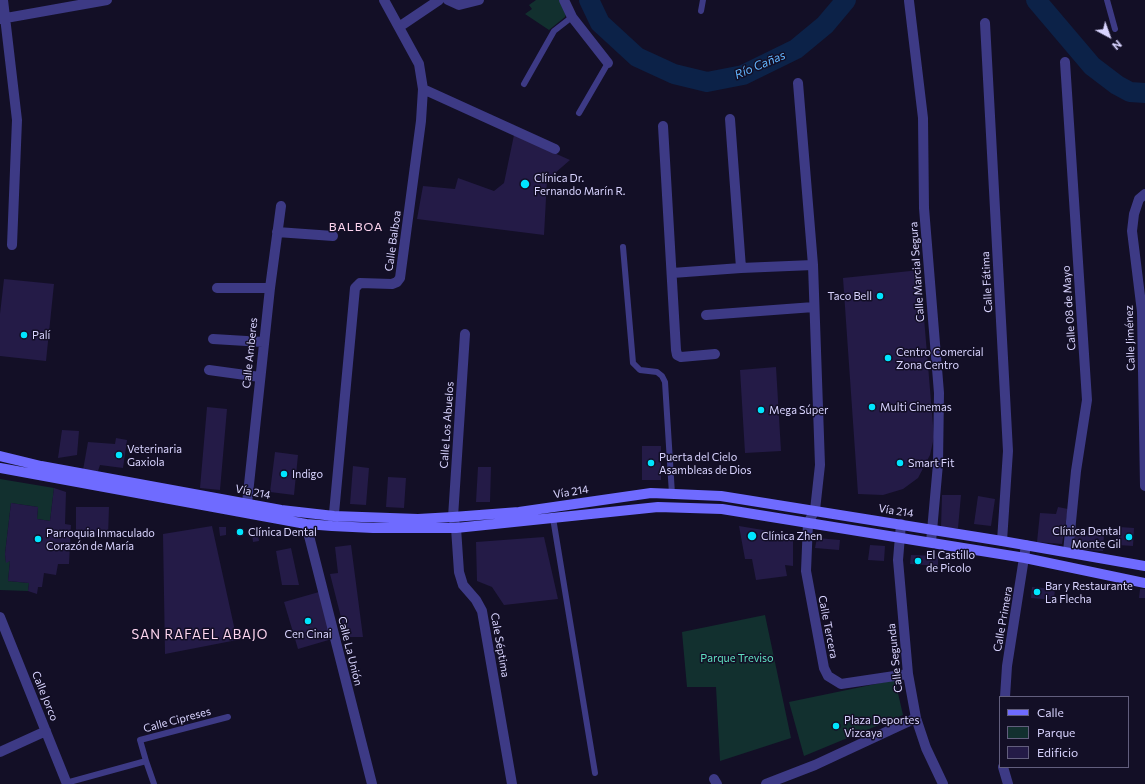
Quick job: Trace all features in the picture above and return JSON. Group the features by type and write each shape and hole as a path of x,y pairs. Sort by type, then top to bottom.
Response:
{"main road":[{"name":"Vía 214","path":"0,456 41,466 247,503 373,528 456,528 658,507 722,509 1025,558 1145,583"},
{"name":"Vía 214","path":"0,468 306,524 333,521 418,519 519,512 651,493 721,496 1002,540 1145,566"}],"street":[{"path":"3,0 2,19 17,120 12,245"},
{"path":"2,19 107,0"},
{"name":"Calle Balboa","path":"333,521 355,288 360,283 392,284 397,282 400,278 421,121 423,89 419,64 384,0"},
{"path":"399,27 439,0"},
{"path":"448,0 459,5 479,0"},
{"path":"564,0 572,17 608,63"},
{"name":"Calle Marcial Segura","path":"909,1 923,118 924,208 939,393 938,464 931,542"},
{"name":"Calle Fátima","path":"985,23 1008,451 1002,540"},
{"name":"Calle 08 de Mayo","path":"1065,62 1087,400 1076,471 1068,552"},
{"path":"798,83 813,265 820,465 815,510 808,523"},
{"path":"423,89 555,149"},
{"path":"730,119 741,268"},
{"path":"663,126 677,355 681,357 715,354"},
{"name":"Calle Jiménez","path":"1145,194 1139,199 1134,214 1132,231 1142,312 1145,486"},
{"name":"Calle Amberes","path":"247,503 263,342 281,206"},
{"path":"277,232 333,236"},
{"path":"672,273 813,265"},
{"path":"217,288 270,288"},
{"path":"706,315 814,307"},
{"name":"Calle Los Abuelos","path":"453,517 465,334"},
{"path":"213,339 263,342"},
{"path":"209,370 260,377"},
{"name":"Cale Séptima","path":"453,517 456,528 459,572 463,585 476,600 482,611 512,784"},
{"name":"Calle Tercera","path":"808,523 806,571 824,668 828,676 841,684 908,674"},
{"name":"Calle La Unión","path":"306,524 372,784"},
{"name":"Calle Segunda","path":"901,524 898,560 908,674 916,718 926,748 943,784"},
{"name":"Calle Primera","path":"1005,696 1007,666 1026,545"},
{"name":"Calle Jorco","path":"0,617 66,783"},
{"path":"766,784 815,765 916,718"},
{"path":"0,752 46,731"},
{"path":"1003,768 1008,784"}],"lane":[{"path":"701,11 703,0"},
{"path":"1107,0 1115,29"},
{"path":"524,84 554,31 572,17"},
{"path":"579,113 608,63"},
{"path":"623,247 633,363 640,370 657,372 662,376 665,382 672,494"},
{"path":"553,518 595,773"},
{"name":"Calle Cipreses","path":"146,761 140,740 228,717"},
{"path":"66,783 146,761 154,784"}],"green space":[{"path":"536,0 560,0 566,14 565,17 549,30 525,14 532,9 529,5"},
{"path":"0,479 54,488 50,521 37,519 38,507 11,503 5,554 6,562 10,561 8,581 29,583 28,591 0,590"},
{"name":"Parque Treviso","path":"765,615 791,738 720,761 716,687 687,687 682,632"},
{"name":"Plaza Deportes Vizcaya","path":"895,680 903,715 804,756 789,702"}],"building":[{"name":"Clínica Dr. Fernando Marín R.","path":"514,135 570,160 547,180 544,235 417,219 423,186 455,189 458,178 494,191 504,183"},
{"name":"Centro Comercial Zona Centro","path":"920,270 934,437 930,455 918,478 903,489 883,495 858,494 843,278"},
{"name":"Palí","path":"4,279 54,284 46,361 0,356 0,314"},
{"name":"Mega Súper","path":"776,367 781,451 745,453 740,370"},
{"path":"207,407 227,409 220,490 200,488"},
{"path":"62,430 79,431 77,455 58,458"},
{"path":"116,438 127,440 123,468 100,465 98,471 83,470 88,442 115,444"},
{"name":"Puerta del Cielo Asambleas de Dios","path":"642,446 661,446 661,480 642,480"},
{"name":"Indigo","path":"275,452 298,455 294,495 270,492"},
{"path":"353,466 369,468 366,505 350,504"},
{"path":"478,467 491,467 490,502 476,502"},
{"path":"388,477 406,478 404,508 386,507"},
{"name":"Parroquia Inmaculado Corazón de María","path":"54,488 66,492 65,524 71,525 69,564 58,564 56,575 44,573 42,587 38,587 37,594 28,591 29,583 8,581 10,561 6,563 5,554 11,503 38,507 37,519 50,521"},
{"path":"942,495 961,495 958,528 941,528"},
{"path":"978,496 995,499 991,526 974,524"},
{"path":"76,507 109,507 108,536 76,536"},
{"path":"1058,507 1068,509 1062,544 1037,542 1040,513 1056,514"},
{"path":"212,526 237,640 165,654 163,534"},
{"path":"739,526 793,535 793,566 785,565 787,576 756,580 752,559 745,559"},
{"path":"219,527 226,527 226,535 220,536"},
{"path":"1119,527 1134,528 1133,546 1118,545"},
{"name":"Clínica Dental","path":"236,529 244,529 244,535 238,537"},
{"path":"1072,532 1104,534 1103,551 1070,549"},
{"path":"258,534 259,541 253,542 252,535"},
{"path":"544,537 558,599 504,605 492,587 477,581 476,542"},
{"path":"817,538 840,540 839,550 815,548"},
{"path":"351,545 363,637 346,637 330,574 338,573 335,547"},
{"path":"870,545 885,546 884,561 868,560"},
{"path":"291,548 299,585 282,585 276,551"},
{"path":"911,555 938,556 938,566 910,564"},
{"path":"1032,587 1055,589 1054,600 1031,598"},
{"path":"1140,589 1145,589 1145,598 1139,598"},
{"name":"Cen Cinai","path":"319,592 332,639 298,649 284,602"}],"waterway":[{"name":"Río Cañas","path":"589,0 600,23 637,57 674,74 707,82 743,75 796,49 825,25 846,0"},
{"name":"Río Cañas","path":"1036,0 1092,66 1117,85 1130,92 1145,93"}],"place":[{"name":"Clínica Dr. Fernando Marín R.","path":"525,184"},
{"name":"Taco Bell","path":"880,296"},
{"name":"Palí","path":"24,335"},
{"name":"Centro Comercial Zona Centro","path":"888,358"},
{"name":"Multi Cinemas","path":"872,407"},
{"name":"Mega Súper","path":"761,410"},
{"name":"Veterinaria Gaxiola","path":"119,455"},
{"name":"Puerta del Cielo Asambleas de Dios","path":"651,463"},
{"name":"Smart Fit","path":"900,463"},
{"name":"Indigo","path":"284,474"},
{"name":"Clínica Dental","path":"240,532"},
{"name":"Clínica Zhen","path":"752,536"},
{"name":"Clínica Dental Monte Gil","path":"1129,537"},
{"name":"Parroquia Inmaculado Corazón de María","path":"38,539"},
{"name":"El Castillo de Picolo","path":"918,561"},
{"name":"Bar y Restaurante La Flecha","path":"1037,592"},
{"name":"Cen Cinai","path":"308,621"},
{"name":"Plaza Deportes Vizcaya","path":"836,726"}],"district":[{"name":"BALBOA","path":"356,227"},
{"name":"SAN RAFAEL ABAJO","path":"200,635"}]}
